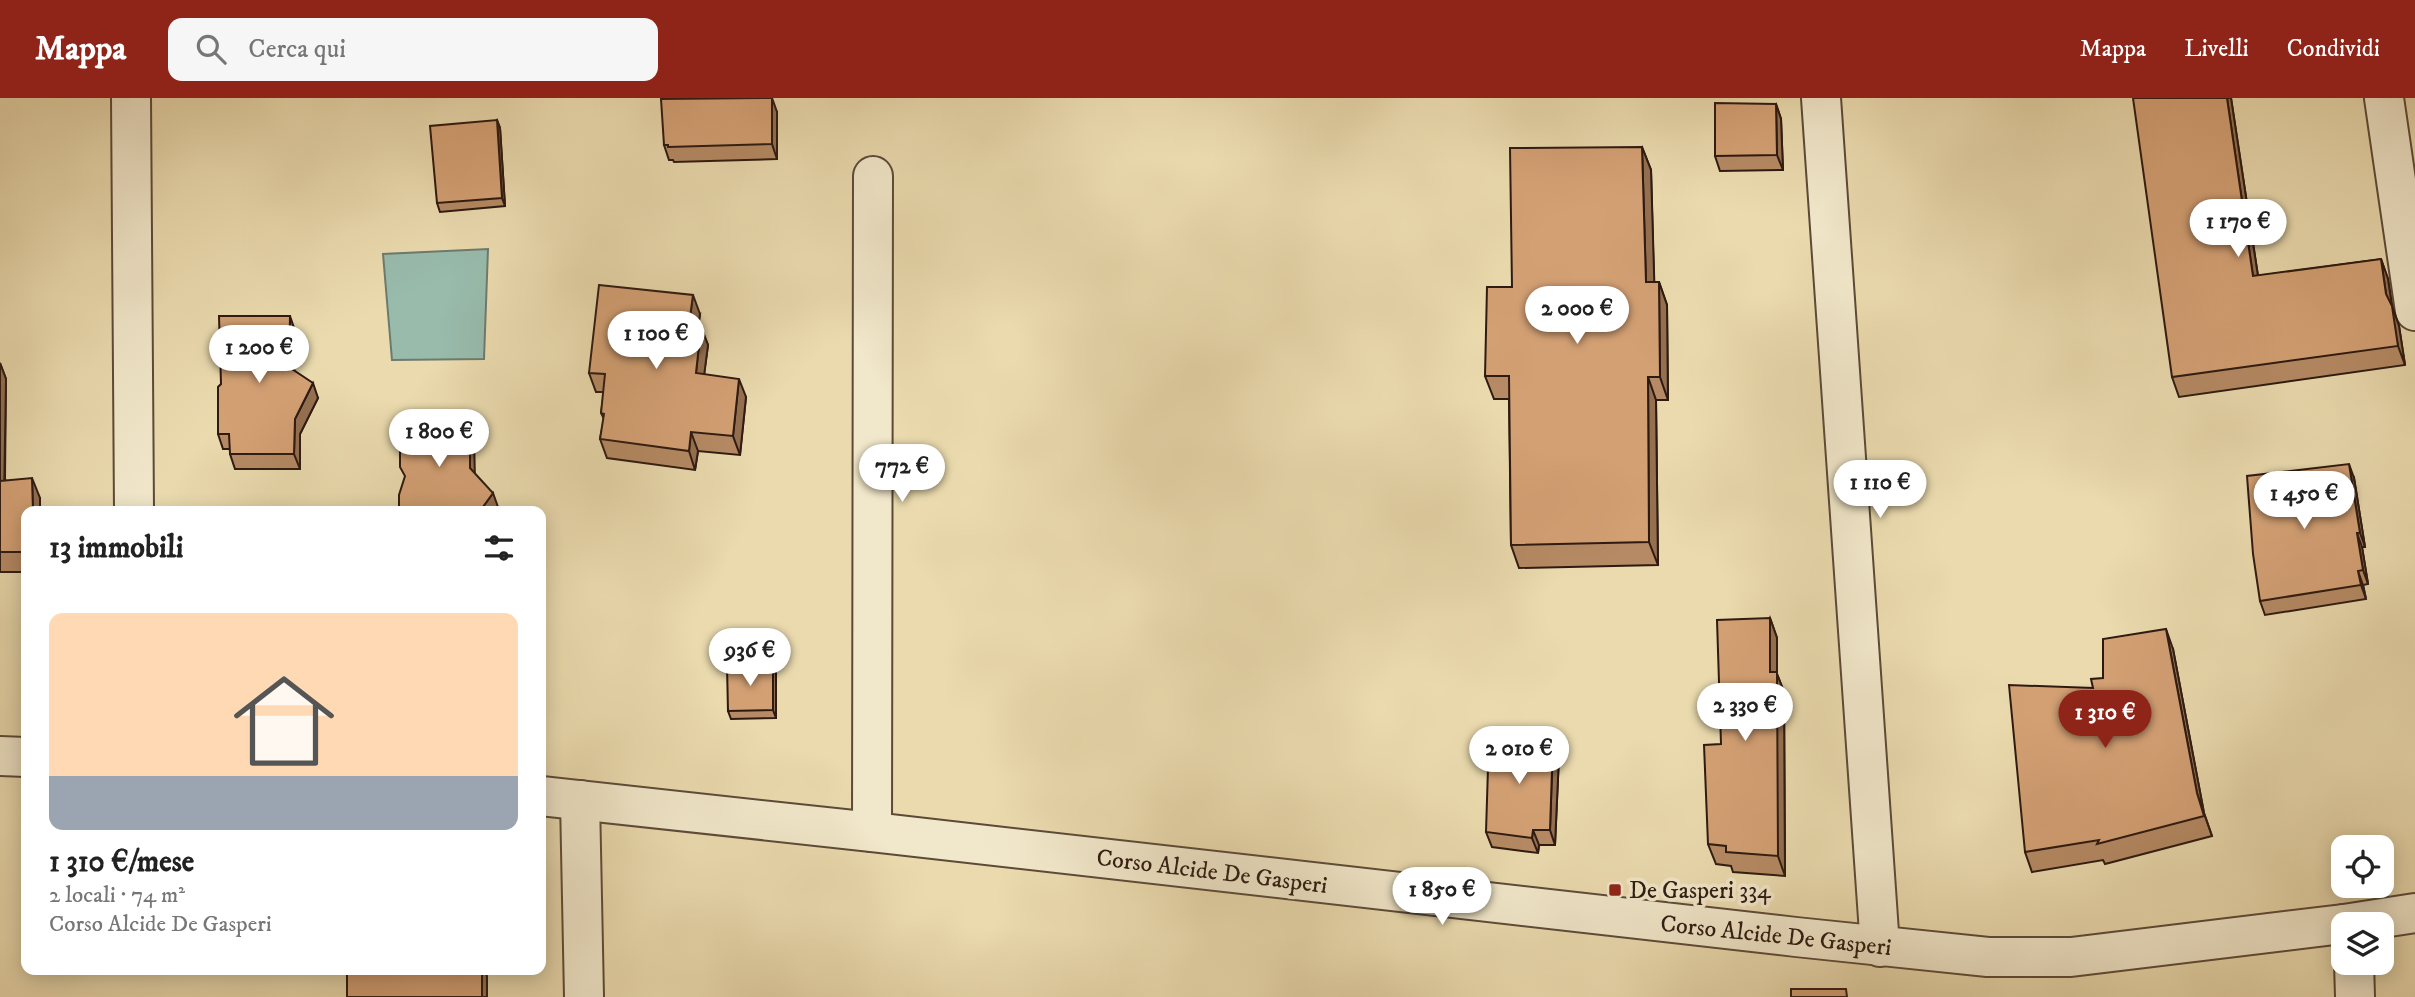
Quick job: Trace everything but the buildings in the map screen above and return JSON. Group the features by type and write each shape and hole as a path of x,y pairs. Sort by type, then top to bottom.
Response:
{"street":[{"path":"131,98 134,506"},
{"path":"1821,98 1880,947"},
{"path":"2384,98 2415,311"},
{"path":"872,832 873,176"},
{"path":"0,755 21,757"},
{"name":"Corso Alcide De Gasperi","path":"546,797 1988,957 2071,957 2331,926"},
{"path":"580,800 584,997"},
{"name":"Corso Alcide De Gasperi","path":"2394,916 2415,913"},
{"path":"2354,975 2355,997"}],"shaded area":[{"path":"488,249 484,359 392,360 383,254"}],"place":[{"name":"De Gasperi 334","path":"1615,890"}]}
